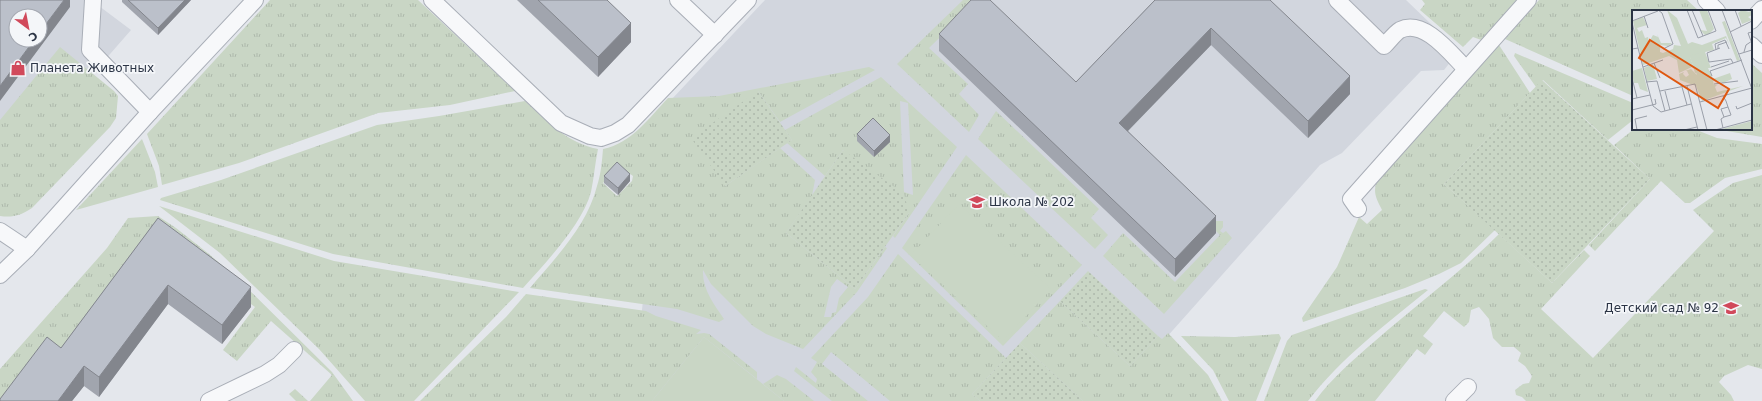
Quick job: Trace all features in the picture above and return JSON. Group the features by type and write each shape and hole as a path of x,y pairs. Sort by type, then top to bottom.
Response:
{"lane":[{"path":"93,0 90,50 150,112"},
{"path":"0,275 26,249 150,112 255,0"},
{"path":"432,0 561,122 590,136 601,138 615,133 628,125 748,0"},
{"path":"678,0 715,35"},
{"path":"1337,0 1384,46 1400,30 1415,28 1426,31 1466,69"},
{"path":"1358,210 1351,200 1528,0"},
{"path":"1706,0 1716,10"},
{"path":"1752,20 1762,9"},
{"path":"1752,46 1762,55"},
{"path":"0,231 26,249"},
{"path":"209,401 265,374 279,365 294,350"},
{"path":"1454,401 1468,386"}],"shaded area":[{"path":"0,0 91,0 131,30 0,180"},
{"name":"Школа № 202","path":"765,0 1406,0 1459,51 1444,70 1421,71 1342,153 1320,165 1165,339 1196,401 597,401 638,347 644,291 684,230 625,149"}],"green space":[{"path":"270,0 418,0 515,91 450,105 378,113 239,163 162,185 159,166 147,134"},
{"path":"963,0 971,0 975,3 929,48 968,84 959,94 979,115 969,132 897,64"},
{"path":"1422,0 1521,0 1484,41 1473,37 1463,47 1420,10 1425,4"},
{"path":"1539,0 1687,0 1698,10 1632,10 1632,96 1505,39"},
{"path":"1499,45 1530,93 1444,184 1495,230 1461,263 1439,274 1405,288 1303,322 1302,318 1337,267 1359,217 1367,224 1382,210 1375,191 1378,179"},
{"path":"60,47 114,91 118,96 116,118 110,127 32,208 9,217 0,216 0,120"},
{"path":"1515,53 1632,103 1632,121 1608,140 1543,80 1536,87 1514,56"},
{"path":"1752,64 1762,73 1762,137 1721,130 1752,130"},
{"path":"869,67 875,70 780,122 758,91 725,186 780,148 815,180 812,196 786,233 855,289 885,247 887,248 857,292 803,349 766,334 753,326 711,284 703,270 704,284 724,319 719,322 677,309 530,288 570,240 586,214 598,181 603,149 613,146 631,136 668,98 719,96","holes":["618,166 627,175 629,173 633,176 632,181 617,196 603,183","837,279 848,287 839,298 836,312 832,313 831,317 824,317 831,287"]},
{"path":"881,77 957,147 895,238 893,236 909,213 843,150 825,176 787,143 792,140 785,130","holes":["900,101 908,103 913,195 904,192"]},
{"path":"1542,80 1650,179 1552,283 1444,184"},
{"path":"758,91 792,140 725,186 691,138"},
{"path":"525,101 567,136 577,142 598,149 591,192 580,217 562,243 523,288 333,254 160,200 161,198 221,180 377,125"},
{"path":"996,111 1099,209 1091,218 1108,235 1095,249 978,139"},
{"path":"1633,130 1697,130 1717,138 1762,144 1762,169 1725,178 1690,203 1685,203 1661,181 1595,251 1589,245 1650,179 1614,145"},
{"path":"142,139 155,172 158,187 76,210"},
{"path":"843,150 904,194 909,213 855,289 786,233"},
{"path":"966,155 1082,265 1003,346 902,248"},
{"path":"1762,175 1762,369 1748,365 1724,376 1719,382 1731,395 1734,401 1526,401 1522,397 1516,395 1515,390 1523,384 1529,383 1532,376 1525,366 1518,361 1521,353 1514,347 1502,347 1493,338 1489,319 1479,307 1471,310 1469,322 1464,327 1444,311 1423,336 1433,344 1425,355 1417,349 1375,401 1315,401 1328,385 1351,362 1438,289 1499,234 1552,283 1584,250 1590,256 1541,309 1593,358 1714,231 1693,210 1733,183"},
{"path":"959,204 1051,289 1003,341 911,255"},
{"path":"159,206 334,261 519,292 414,401 365,401 319,349 220,253"},
{"path":"158,216 209,254 240,281 332,372 353,401 310,401 332,375 271,321 237,361 223,350 255,307 158,236 61,364 0,401 0,369 107,248 128,218"},
{"path":"1215,221 1223,221 1223,227 1220,231 1223,233 1226,231 1232,238 1164,314 1103,256 1123,233 1175,282 1220,235 1211,226"},
{"path":"898,254 1006,358 972,394 980,401 890,401 831,352 822,364 868,401 832,401 794,371 796,367 816,383 817,379 811,372 817,362 811,358 868,297"},
{"path":"1088,271 1158,336 1130,366 1060,301"},
{"path":"1425,289 1428,290 1380,329 1335,370 1308,401 1264,401 1287,341 1292,335"},
{"path":"526,294 646,311 656,316 701,330 696,334 709,334 757,372 757,379 704,337 652,401 420,401 506,317"},
{"path":"1060,301 1130,366 1158,336 1162,339 1168,333 1208,375 1222,401 1083,401 1020,343"},
{"path":"1279,334 1281,338 1256,401 1229,401 1213,370 1181,336 1235,337"},
{"path":"704,337 784,401 652,401"},
{"path":"1020,343 1083,401 980,401 972,394"},
{"path":"777,375 786,379 814,401 784,401 763,384"},
{"path":"295,389 308,401 296,401 289,394"}],"building":[{"path":"0,0 64,0 48,21 48,8 8,8 8,48 28,48 0,86"},
{"path":"128,0 185,0 158,28"},
{"path":"538,0 607,0 631,23 598,57"},
{"path":"971,0 990,0 1076,82 1155,0 1270,0 1350,76 1308,121 1211,28 1119,123 1216,216 1175,259 939,34"},
{"path":"873,118 890,135 874,151 857,134"},
{"path":"617,162 630,174 618,188 604,176"},
{"path":"158,218 251,287 222,325 168,285 99,377 84,366 58,401 0,401 47,337 61,348"}],"place":[{"name":"Планета Животных","path":"18,68"},
{"name":"Школа № 202","path":"977,202"},
{"name":"Детский сад № 92","path":"1731,308"}]}
